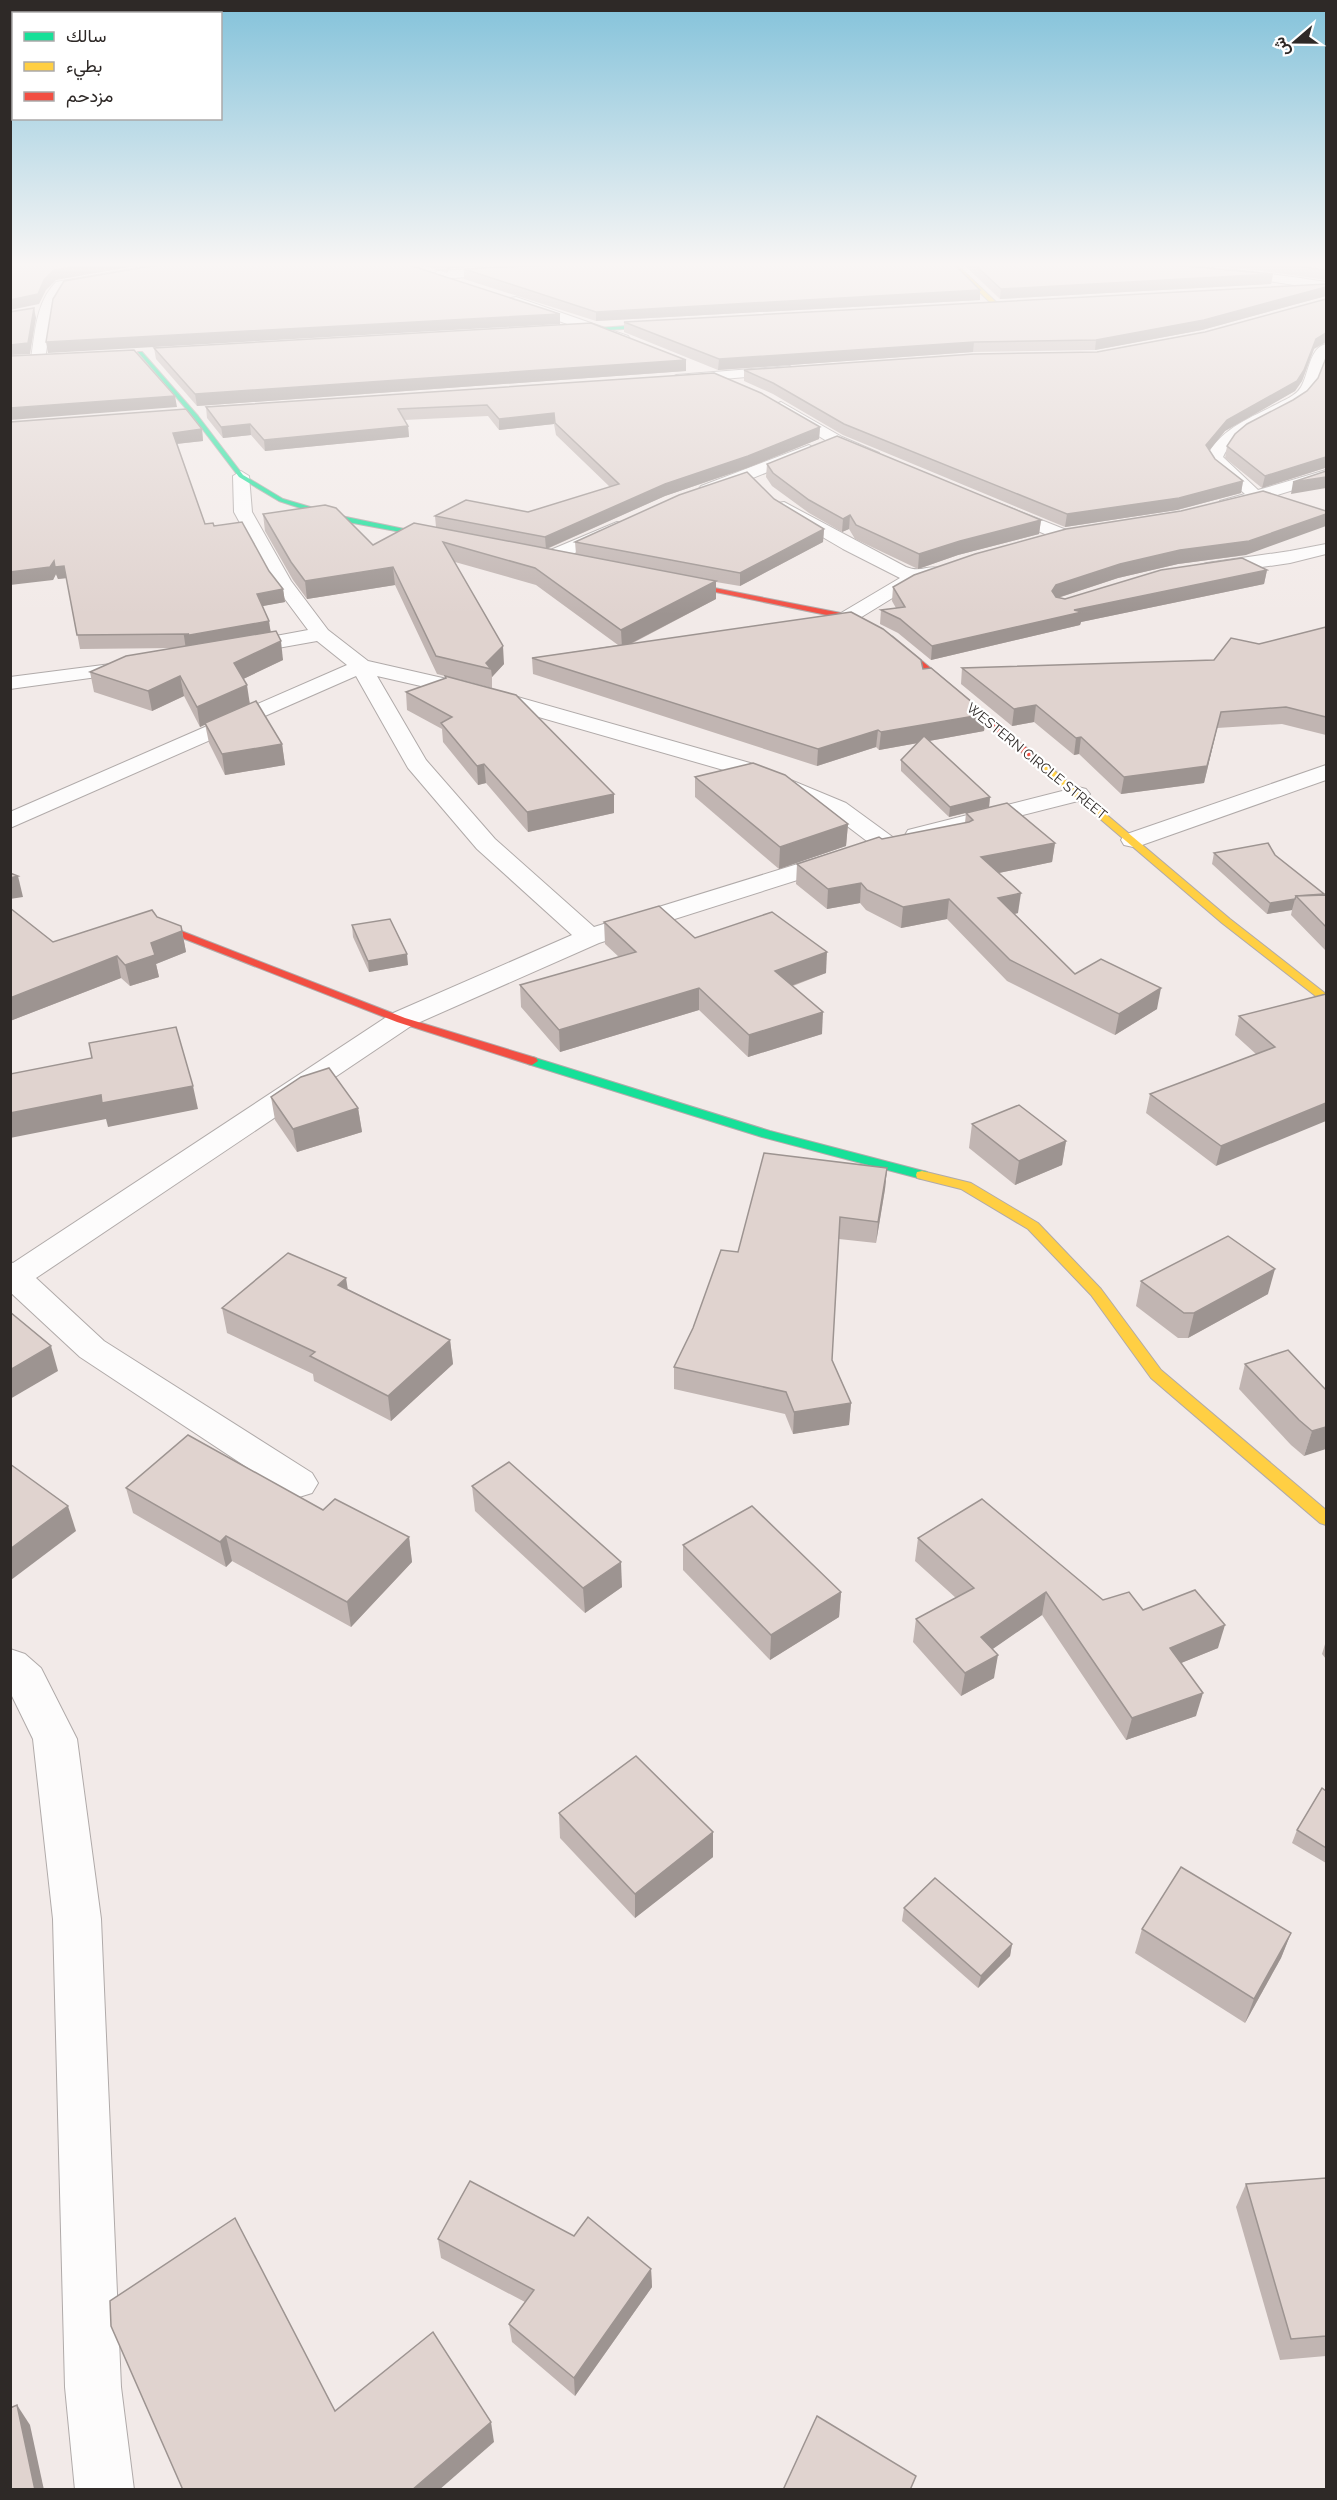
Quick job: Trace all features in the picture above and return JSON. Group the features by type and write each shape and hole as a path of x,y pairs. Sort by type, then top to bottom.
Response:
{"street":[{"path":"166,382 241,476 281,500 340,518 455,540"},
{"path":"730,382 747,389"},
{"path":"1259,496 1220,466 1214,458 1216,449 1241,431 1297,399 1311,387 1312,382"},
{"path":"767,399 836,440 890,463"},
{"path":"169,414 215,411"},
{"path":"692,495 754,474 836,440"},
{"path":"754,474 756,484 769,495 841,542 917,578"},
{"path":"241,476 243,512 282,583 321,634 361,666 416,763 486,844 590,937"},
{"path":"1212,508 1324,477"},
{"path":"987,503 1063,535"},
{"path":"542,557 631,521"},
{"path":"1030,544 1063,535 1082,533"},
{"path":"1194,570 1290,557 1326,549"},
{"path":"542,557 571,562"},
{"path":"848,617 905,582 946,567"},
{"name":"WESTERN CIRCLE STREET","path":"652,578 815,608 848,617 891,639 1134,840 1226,921 1326,999"},
{"path":"220,652 321,634"},
{"path":"10,682 153,664"},
{"path":"10,820 361,666 474,692 742,768 838,808 885,843"},
{"path":"1134,840 1326,772"},
{"path":"299,1483 92,1349 13,1275 401,1020 590,937 804,871 885,843 1078,794"},
{"path":"171,930 401,1020 766,1134 966,1186 1034,1226 1096,1292 1156,1374 1326,1519"},
{"path":"10,1666 26,1680 55,1739 77,1919 93,2387 105,2490"}],"building":[{"path":"10,382 162,382 175,396 10,408"},
{"path":"184,382 373,382 195,394"},
{"path":"585,382 734,382 761,393 820,427 748,456 665,484 545,537 435,516 466,500 528,512 619,484 555,423 554,413 499,419 487,405 398,409 408,426 264,440 250,424 221,427 206,407"},
{"path":"770,382 1296,382 1227,420 1206,445 1215,459 1243,481 1179,498 1067,514 844,424"},
{"path":"1315,382 1326,382 1326,457 1265,476 1227,446 1235,434 1247,424 1307,391"},
{"path":"186,409 202,429 173,433 205,524 213,523 214,526 242,522 269,571 283,589 257,594 269,621 184,636 189,634 77,635 64,566 55,567 54,561 50,567 10,572 10,422"},
{"path":"837,436 1041,520 919,554 856,525 850,515 843,519 809,500 773,473 767,464"},
{"path":"1326,471 1326,477 1293,482"},
{"path":"747,472 774,499 824,529 740,573 575,542 679,495"},
{"path":"1263,491 1326,511 1326,514 1249,541 1180,550 1120,564 1056,585 1052,591 1056,597 1065,599 1161,570 1242,558 1267,570 1074,610 1082,612 932,646 900,619 881,610 905,607 893,587 914,575 975,554 1066,529 1181,511"},
{"path":"325,505 336,508 373,545 414,523 716,581 621,630 535,568 443,542 503,646 486,663 491,669 436,656 393,567 305,581 263,514"},
{"path":"851,612 883,629 921,660 923,669 931,668 986,714 881,732 878,730 818,749 532,658"},
{"path":"1326,627 1326,717 1286,707 1221,712 1207,766 1124,777 1081,737 1076,738 1036,705 1014,709 962,668 1214,660 1231,638 1259,644"},
{"path":"276,631 281,641 234,663 247,685 197,707 180,676 148,691 90,672 126,656"},
{"path":"445,676 516,695 614,794 527,812 484,764 477,766 441,723 452,717 406,692 446,678"},
{"path":"256,701 282,744 222,754 205,723"},
{"path":"924,736 990,797 950,807 901,760"},
{"path":"753,763 785,775 848,824 780,847 695,777"},
{"path":"1007,803 1055,843 981,857 1021,893 998,898 1075,974 1101,959 1161,988 1119,1014 1010,960 949,899 903,907 867,890 861,883 828,889 797,864 879,837 882,839 969,822 973,820 966,813"},
{"path":"1268,843 1275,855 1324,894 1296,896 1295,899 1270,903 1214,853"},
{"path":"1326,895 1326,927 1296,896"},
{"path":"659,906 695,938 772,912 827,952 775,971 823,1012 749,1035 699,988 559,1030 520,985 636,952 604,922"},
{"path":"10,908 53,942 152,910 157,917 181,926 182,931 151,943 155,955 125,965 117,956 10,998"},
{"path":"390,919 407,954 368,961 352,925"},
{"path":"1326,994 1326,1103 1221,1146 1150,1094 1275,1047 1239,1016"},
{"path":"176,1027 193,1086 102,1103 101,1095 10,1113 10,1074 92,1058 89,1043"},
{"path":"329,1068 358,1108 293,1129 271,1097 301,1077"},
{"path":"1019,1105 1066,1141 1019,1161 972,1124"},
{"path":"764,1153 887,1168 878,1222 840,1217 832,1360 851,1403 794,1412 786,1392 674,1367 693,1328 721,1250 738,1252"},
{"path":"1228,1236 1275,1269 1194,1313 1184,1313 1141,1281"},
{"path":"288,1253 346,1278 338,1285 450,1340 388,1396 310,1356 315,1352 222,1308"},
{"path":"10,1312 51,1346 10,1370"},
{"path":"1288,1350 1326,1390 1326,1427 1312,1431 1245,1364"},
{"path":"188,1435 323,1510 335,1499 409,1537 347,1602 226,1536 220,1542 126,1488"},
{"path":"509,1462 621,1562 583,1588 472,1486"},
{"path":"10,1464 68,1506 10,1549"},
{"path":"982,1499 1103,1600 1129,1592 1143,1610 1195,1590 1225,1625 1170,1648 1203,1693 1132,1718 1046,1592 981,1637 998,1655 965,1673 916,1619 974,1588 918,1538"},
{"path":"752,1506 841,1592 771,1635 683,1545"},
{"path":"636,1756 713,1832 635,1894 559,1813"},
{"path":"1322,1788 1326,1791 1326,1848 1297,1830"},
{"path":"1181,1867 1291,1933 1254,1999 1142,1929"},
{"path":"935,1878 1012,1944 981,1976 904,1908"},
{"path":"1326,2178 1326,2336 1291,2339 1246,2184"},
{"path":"470,2181 574,2236 588,2217 651,2269 574,2378 509,2324 534,2290 438,2239"},
{"path":"235,2218 335,2411 433,2332 491,2422 412,2490 183,2490 111,2326 110,2301"},
{"path":"17,2405 35,2490 10,2490 10,2408"},
{"path":"817,2416 916,2476 910,2490 783,2490"}],"traffic: fast":[{"path":"165,382 196,417 241,476 281,500 340,518 444,538"},
{"path":"532,1061 766,1134 922,1175"}],"traffic: slow":[{"path":"1040,763 1226,921 1326,999"},
{"path":"922,1175 966,1186 1033,1226 1096,1292 1156,1374 1326,1519"}],"traffic: jam":[{"path":"672,581 848,617 890,639 1040,763"},
{"path":"171,930 401,1020 532,1061"}]}
